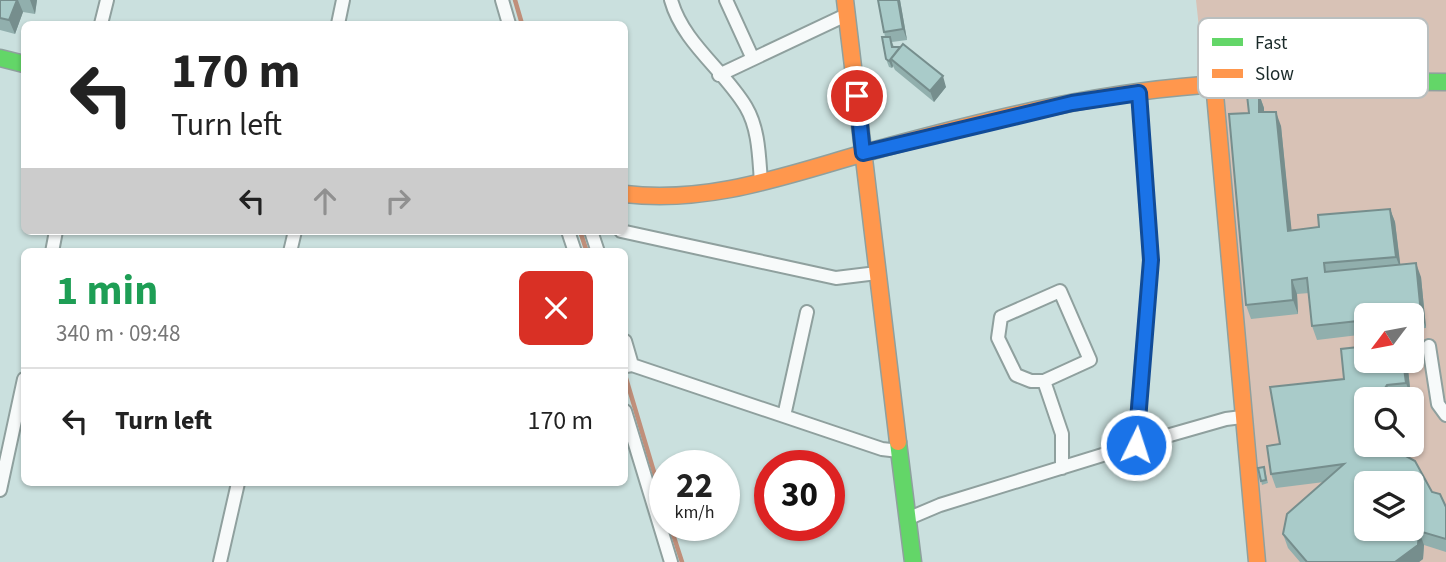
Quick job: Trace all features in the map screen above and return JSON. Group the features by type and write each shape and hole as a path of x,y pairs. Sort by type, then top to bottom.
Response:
{"street":[{"path":"102,21 107,0"},
{"path":"339,21 343,0"},
{"path":"502,0 508,21"},
{"path":"671,0 692,39 746,108 757,140 761,182"},
{"path":"726,0 753,59"},
{"path":"719,75 845,8 913,562"},
{"path":"0,58 21,63"},
{"path":"1428,82 1446,82"},
{"path":"628,195 642,197 708,195 863,153 1072,103 1198,85"},
{"path":"1136,445 1151,260 1139,93"},
{"path":"1215,98 1257,562"},
{"path":"628,233 835,278 877,273"},
{"path":"1060,291 1090,360 1044,381 1031,381 1016,375 998,338 1001,317 1060,291"},
{"path":"784,416 807,312"},
{"path":"1429,346 1438,404 1446,415"},
{"path":"628,366 882,449 899,451"},
{"path":"1044,381 1062,434 1062,468"},
{"path":"0,490 21,393"},
{"path":"907,519 940,505 1136,445 1226,419 1242,417"},
{"path":"628,421 671,562"},
{"path":"220,562 237,486"}],"shaded area":[{"path":"1196,0 1446,0 1446,562 1256,562 1206,98 1428,98 1428,18 1198,19"}],"building":[{"path":"0,0 17,0 9,20 0,18"},
{"path":"878,0 898,0 903,29 884,32"},
{"path":"882,37 890,37 892,47 900,47 889,61 886,59"},
{"path":"903,44 943,76 930,91 891,59"},
{"path":"1247,98 1259,98 1259,112 1276,112 1288,231 1319,227 1318,215 1390,209 1396,257 1324,263 1325,272 1416,263 1420,303 1354,303 1354,321 1312,326 1307,278 1292,280 1293,300 1246,305 1229,114 1249,113"},
{"path":"1354,348 1354,373 1405,373 1406,383 1386,387 1354,387 1354,457 1408,457 1415,461 1420,471 1354,471 1354,541 1418,541 1418,545 1395,562 1307,562 1283,534 1287,514 1344,464 1271,474 1267,446 1280,444 1270,387 1344,379 1341,349"},
{"path":"1264,467 1266,480 1261,481 1258,468"},
{"path":"1424,477 1432,492 1440,494 1446,507 1446,539 1424,532"}],"waterway":[{"path":"515,0 521,21"},
{"path":"581,235 586,248"},
{"path":"628,385 649,455"},
{"path":"675,541 682,562"}],"traffic: fast":[{"path":"0,58 21,63"},
{"path":"1428,82 1446,82"},
{"path":"898,442 913,562"}],"traffic: slow":[{"path":"845,0 898,442"},
{"path":"628,194 659,196 727,190 1012,115 1136,92 1198,86"},
{"path":"1215,98 1257,562"}],"route":[{"path":"857,96 863,153 1072,103 1139,93 1151,260 1136,445"}]}
